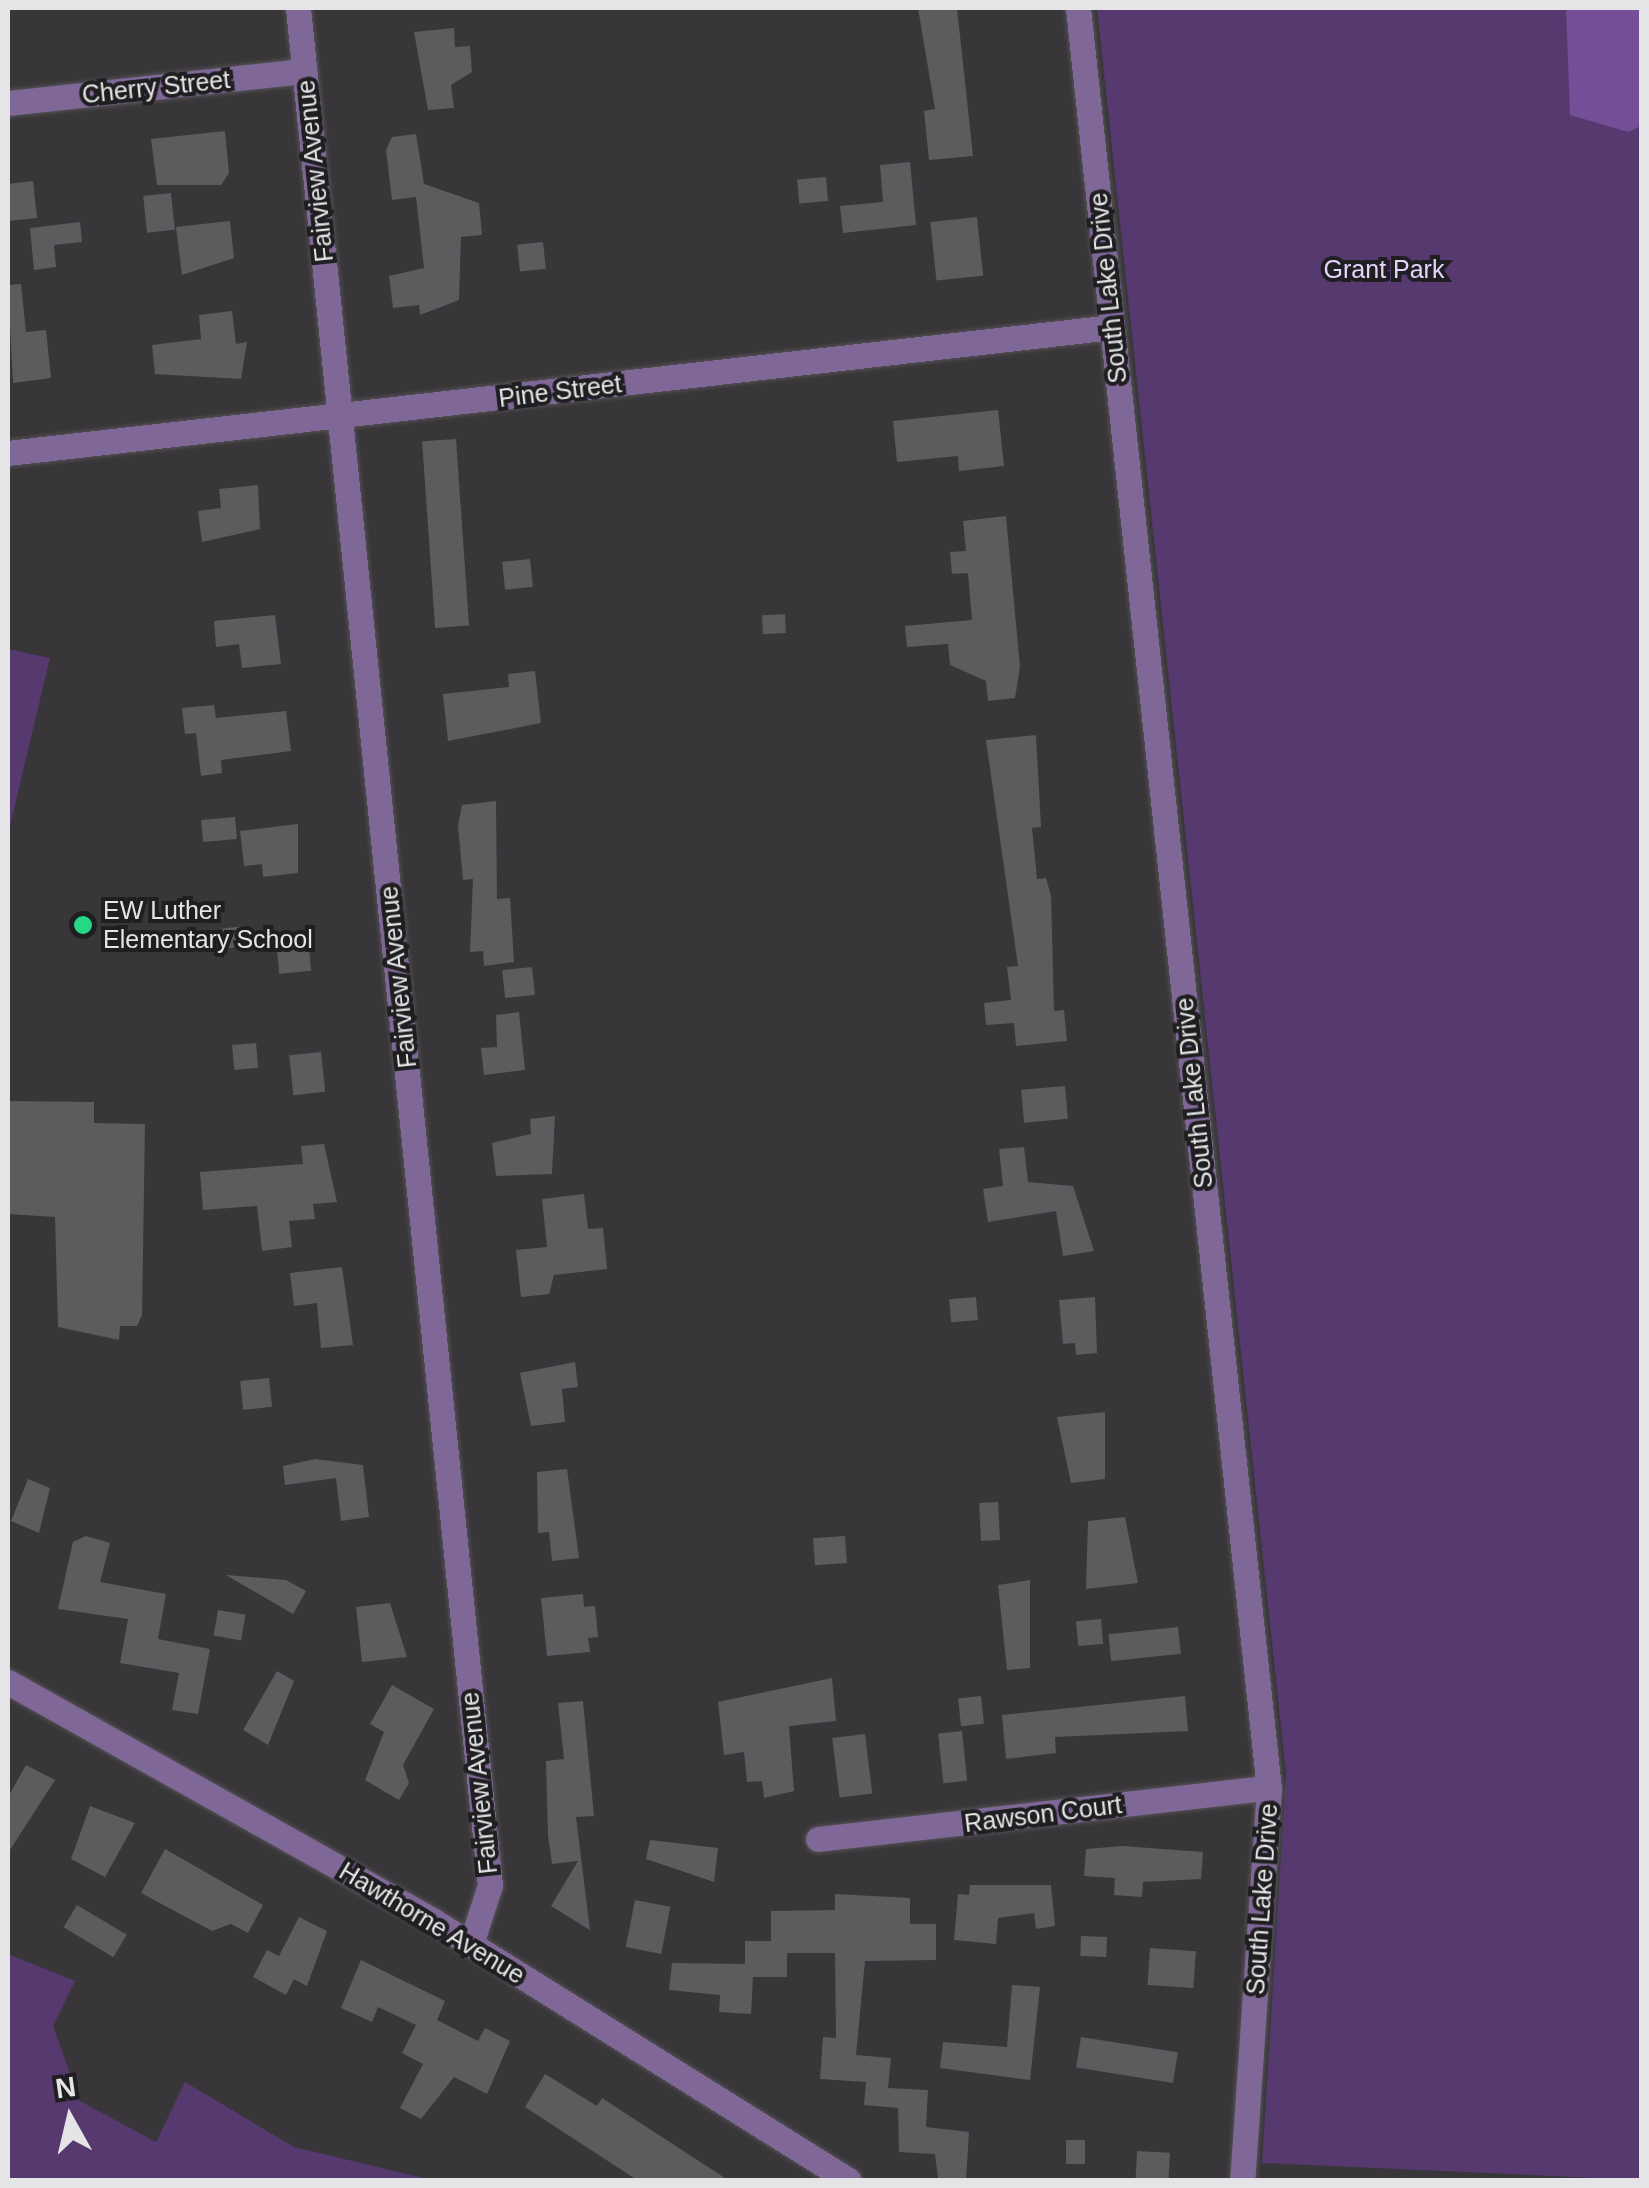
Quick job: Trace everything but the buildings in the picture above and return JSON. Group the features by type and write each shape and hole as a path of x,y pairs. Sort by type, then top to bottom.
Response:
{"street":[{"name":"Fairview Avenue","path":"298,8 490,1885 471,1944"},
{"name":"South Lake Drive","path":"1078,8 1269,1788 1242,2180"},
{"name":"Cherry Street","path":"8,103 304,71"},
{"name":"Pine Street","path":"8,452 1112,327"},
{"name":"Hawthorne Avenue","path":"8,1682 471,1944 848,2180"},
{"name":"Rawson Court","path":"818,1840 1269,1788"}],"green space":[{"name":"Grant Park","path":"1097,8 1641,8 1641,2180 1262,2163 1286,1774"},
{"path":"8,649 50,658 8,834"},
{"path":"8,1954 75,1981 53,2026 80,2101 156,2142 185,2082 294,2147 432,2180 8,2180"}],"shaded area":[{"path":"1566,8 1641,8 1641,126 1628,132 1570,115"}],"place":[{"name":"EW Luther Elementary School","path":"83,925"}]}
